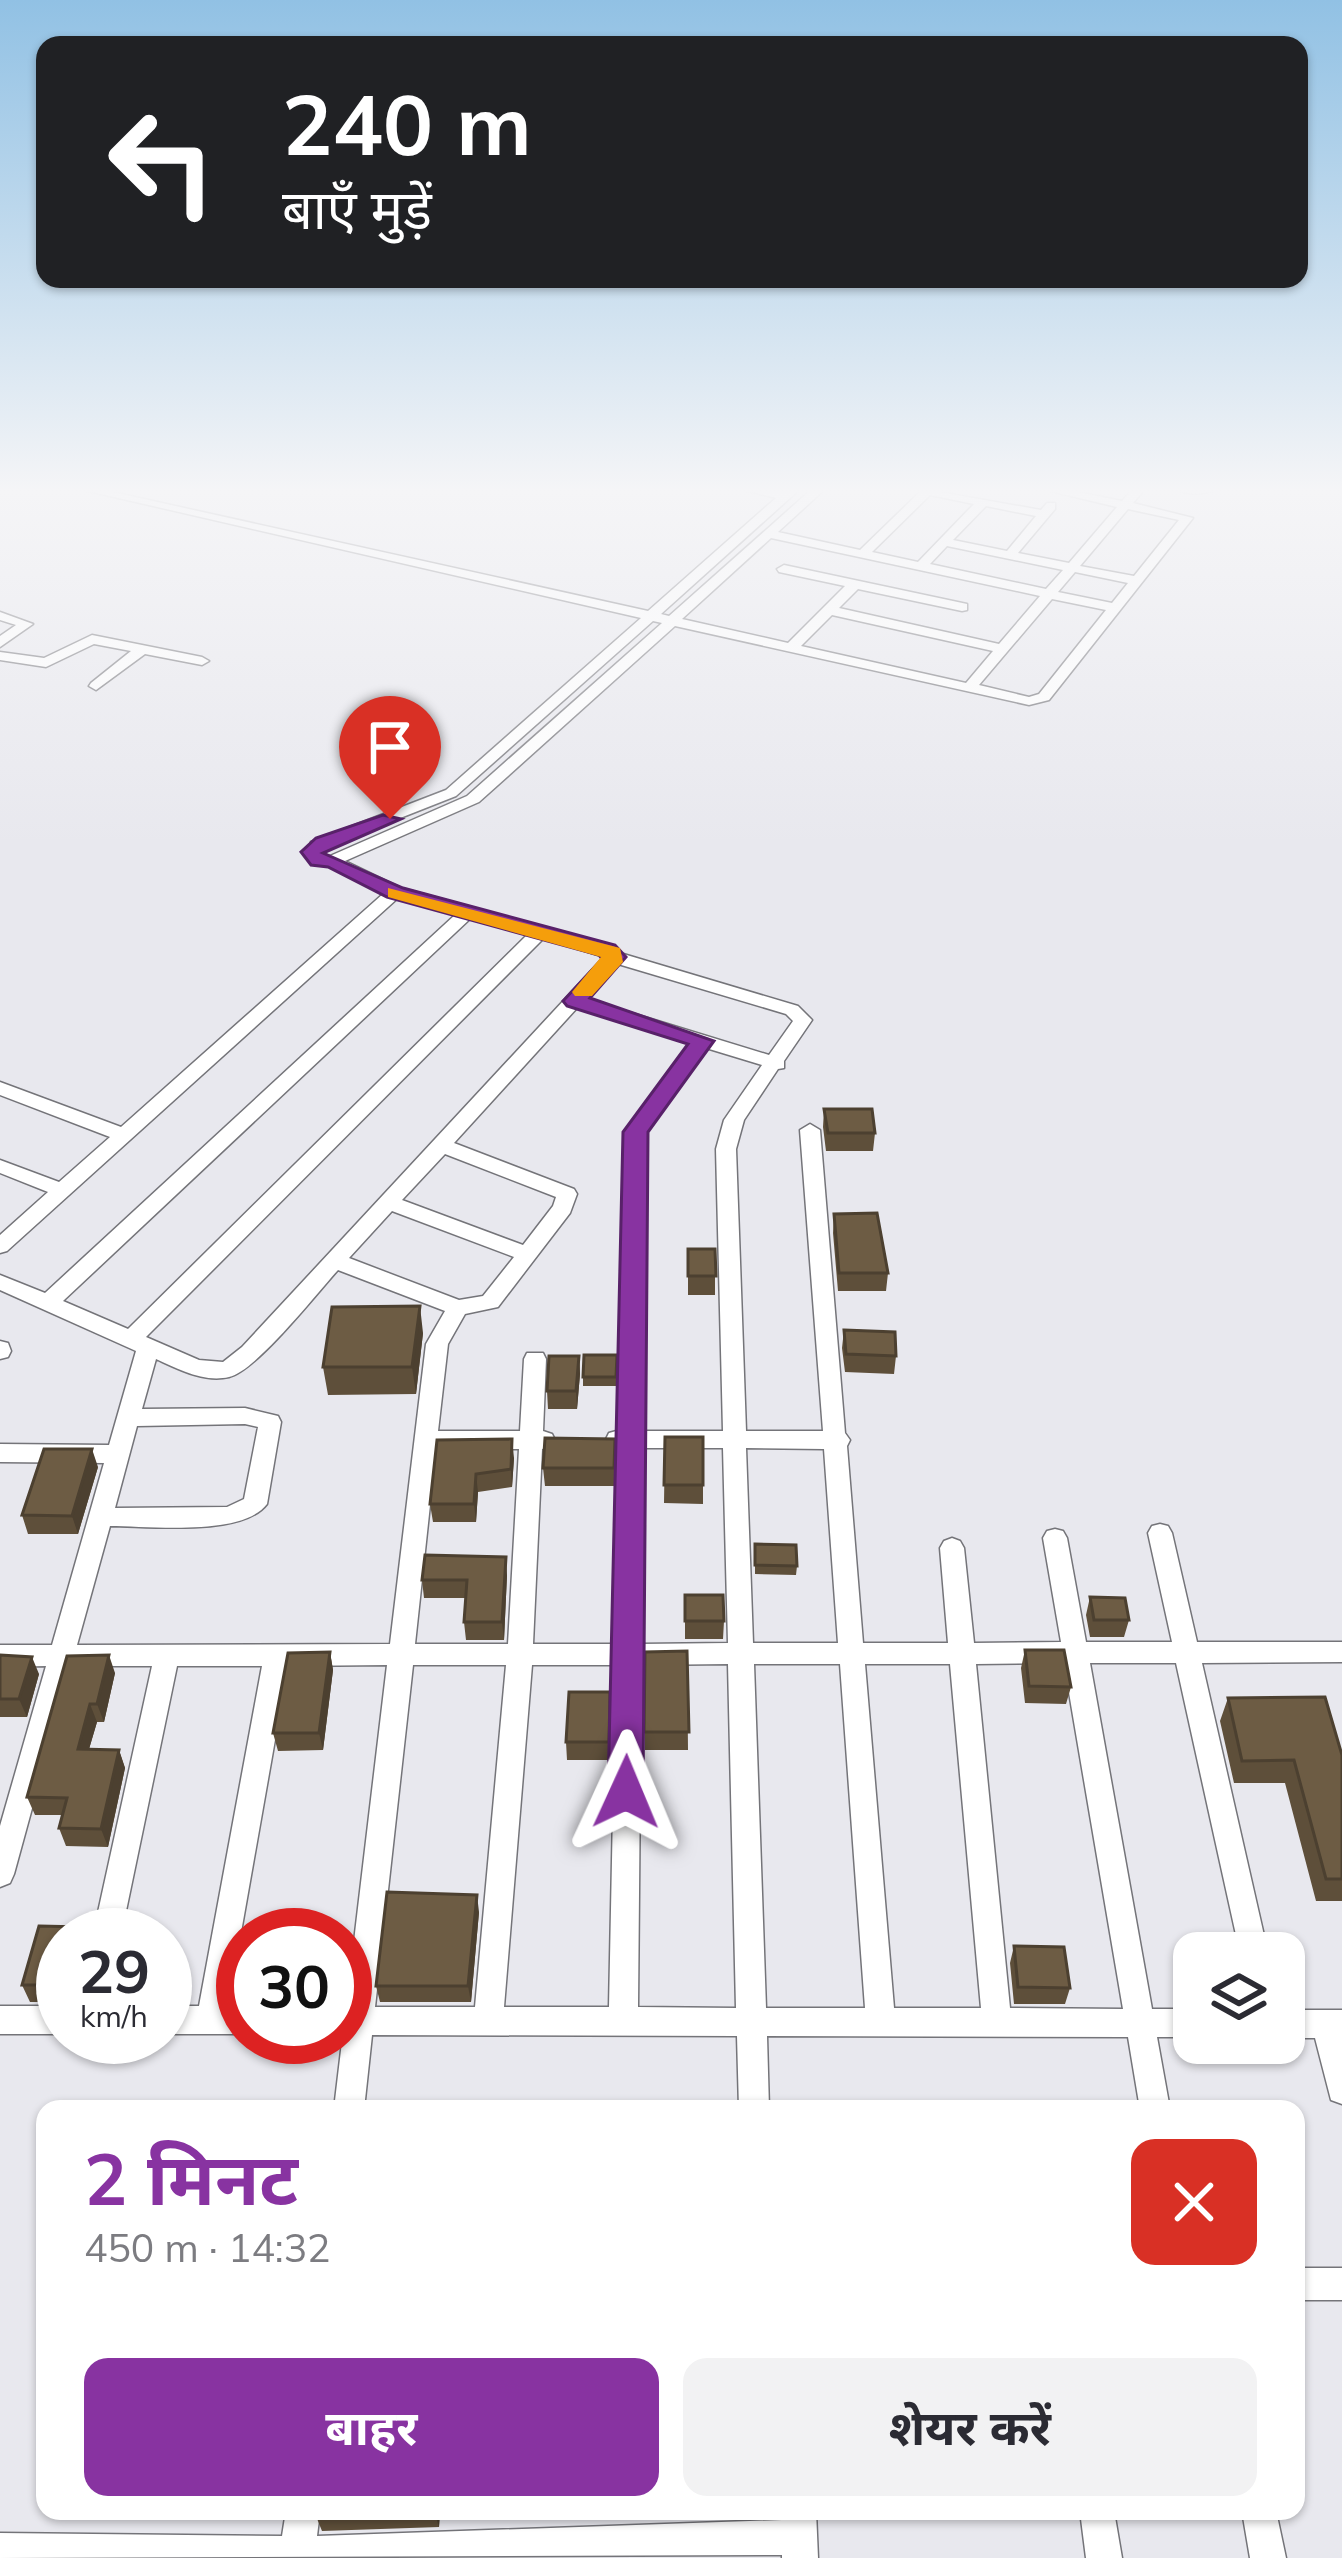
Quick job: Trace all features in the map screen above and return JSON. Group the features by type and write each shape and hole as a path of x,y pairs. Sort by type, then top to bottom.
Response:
{"street":[{"path":"649,608 792,647 1029,701 1044,697 1115,608"},
{"path":"332,861 465,805 687,608"},
{"path":"937,635 961,608"},
{"path":"969,688 1038,608"},
{"path":"656,610 452,793 313,848 318,860 332,861 395,892 801,1014 802,1027 727,1134 753,2100"},
{"path":"792,647 829,610 1002,650"},
{"path":"0,616 26,624 0,643"},
{"path":"0,656 46,663 92,639 202,661"},
{"path":"96,686 142,650"},
{"path":"0,1246 395,892"},
{"path":"47,1304 468,912"},
{"path":"0,1874 128,1418 139,1344 540,932"},
{"path":"0,1282 196,1368 227,1370 250,1353 614,957"},
{"path":"575,1001 777,1064"},
{"path":"623,2022 636,1132 702,1041"},
{"path":"0,1088 124,1135"},
{"path":"811,1130 839,1440 881,2023"},
{"path":"333,1260 458,1308 490,1302 563,1208 567,1193 440,1145"},
{"path":"0,1166 62,1190"},
{"path":"388,1202 528,1254"},
{"path":"367,1908 437,1344 458,1308"},
{"path":"488,2021 520,1654 535,1358"},
{"path":"100,1517 230,1516 255,1504 259,1492 270,1422 244,1416 128,1418"},
{"path":"426,1440 839,1440"},
{"path":"0,1453 118,1454"},
{"path":"1160,1533 1249,1932"},
{"path":"1055,1538 1153,2100"},
{"path":"952,1548 997,2023"},
{"path":"0,1656 1342,1652"},
{"path":"211,2020 277,1654"},
{"path":"113,1908 167,1655"},
{"path":"0,2020 36,2020"},
{"path":"192,2020 216,2020"},
{"path":"372,2020 1173,2024"},
{"path":"1334,2024 1342,2089"},
{"path":"349,2100 351,2064"},
{"path":"1305,2284 1342,2284"},
{"path":"297,2556 301,2520"},
{"path":"1098,2520 1104,2558"},
{"path":"1261,2520 1268,2558"},
{"path":"0,2551 297,2556 799,2536"}],"building":[{"path":"824,1109 872,1109 875,1133 828,1133"},
{"path":"877,1213 888,1273 839,1273 834,1214"},
{"path":"688,1249 715,1249 716,1276 688,1276"},
{"path":"420,1306 412,1367 323,1367 332,1307"},
{"path":"844,1330 895,1332 896,1356 846,1354"},
{"path":"584,1355 617,1355 616,1377 583,1377"},
{"path":"549,1356 579,1356 576,1391 547,1391"},
{"path":"665,1437 703,1437 703,1485 664,1485"},
{"path":"545,1438 615,1439 614,1468 543,1468"},
{"path":"512,1439 511,1469 476,1474 474,1504 430,1504 437,1440"},
{"path":"44,1449 92,1449 72,1516 22,1515"},
{"path":"755,1544 796,1545 797,1566 755,1565"},
{"path":"425,1555 506,1557 502,1622 464,1622 467,1580 422,1580"},
{"path":"685,1595 723,1595 724,1621 685,1621"},
{"path":"1090,1597 1125,1598 1129,1620 1094,1620"},
{"path":"1025,1650 1064,1650 1071,1687 1029,1686"},
{"path":"687,1651 689,1732 644,1732 645,1652"},
{"path":"330,1652 319,1733 273,1733 288,1653"},
{"path":"0,1655 32,1657 19,1699 0,1699"},
{"path":"109,1655 97,1704 90,1704 78,1749 119,1750 101,1829 59,1828 67,1798 27,1797 67,1656"},
{"path":"569,1692 610,1692 609,1742 566,1742"},
{"path":"1325,1697 1342,1755 1342,1879 1326,1879 1294,1760 1242,1761 1228,1698"},
{"path":"387,1892 477,1895 468,1986 376,1986"},
{"path":"36,1936 36,1985 22,1985"},
{"path":"1014,1946 1064,1947 1070,1988 1018,1987"}],"slow traffic":[{"path":"396,892 612,953 612,962 584,992"}],"route":[{"path":"390,819 323,842 313,848 314,857 388,885 395,892 607,950 614,957 612,962 575,1001 702,1041 636,1132 626,1792"}]}
